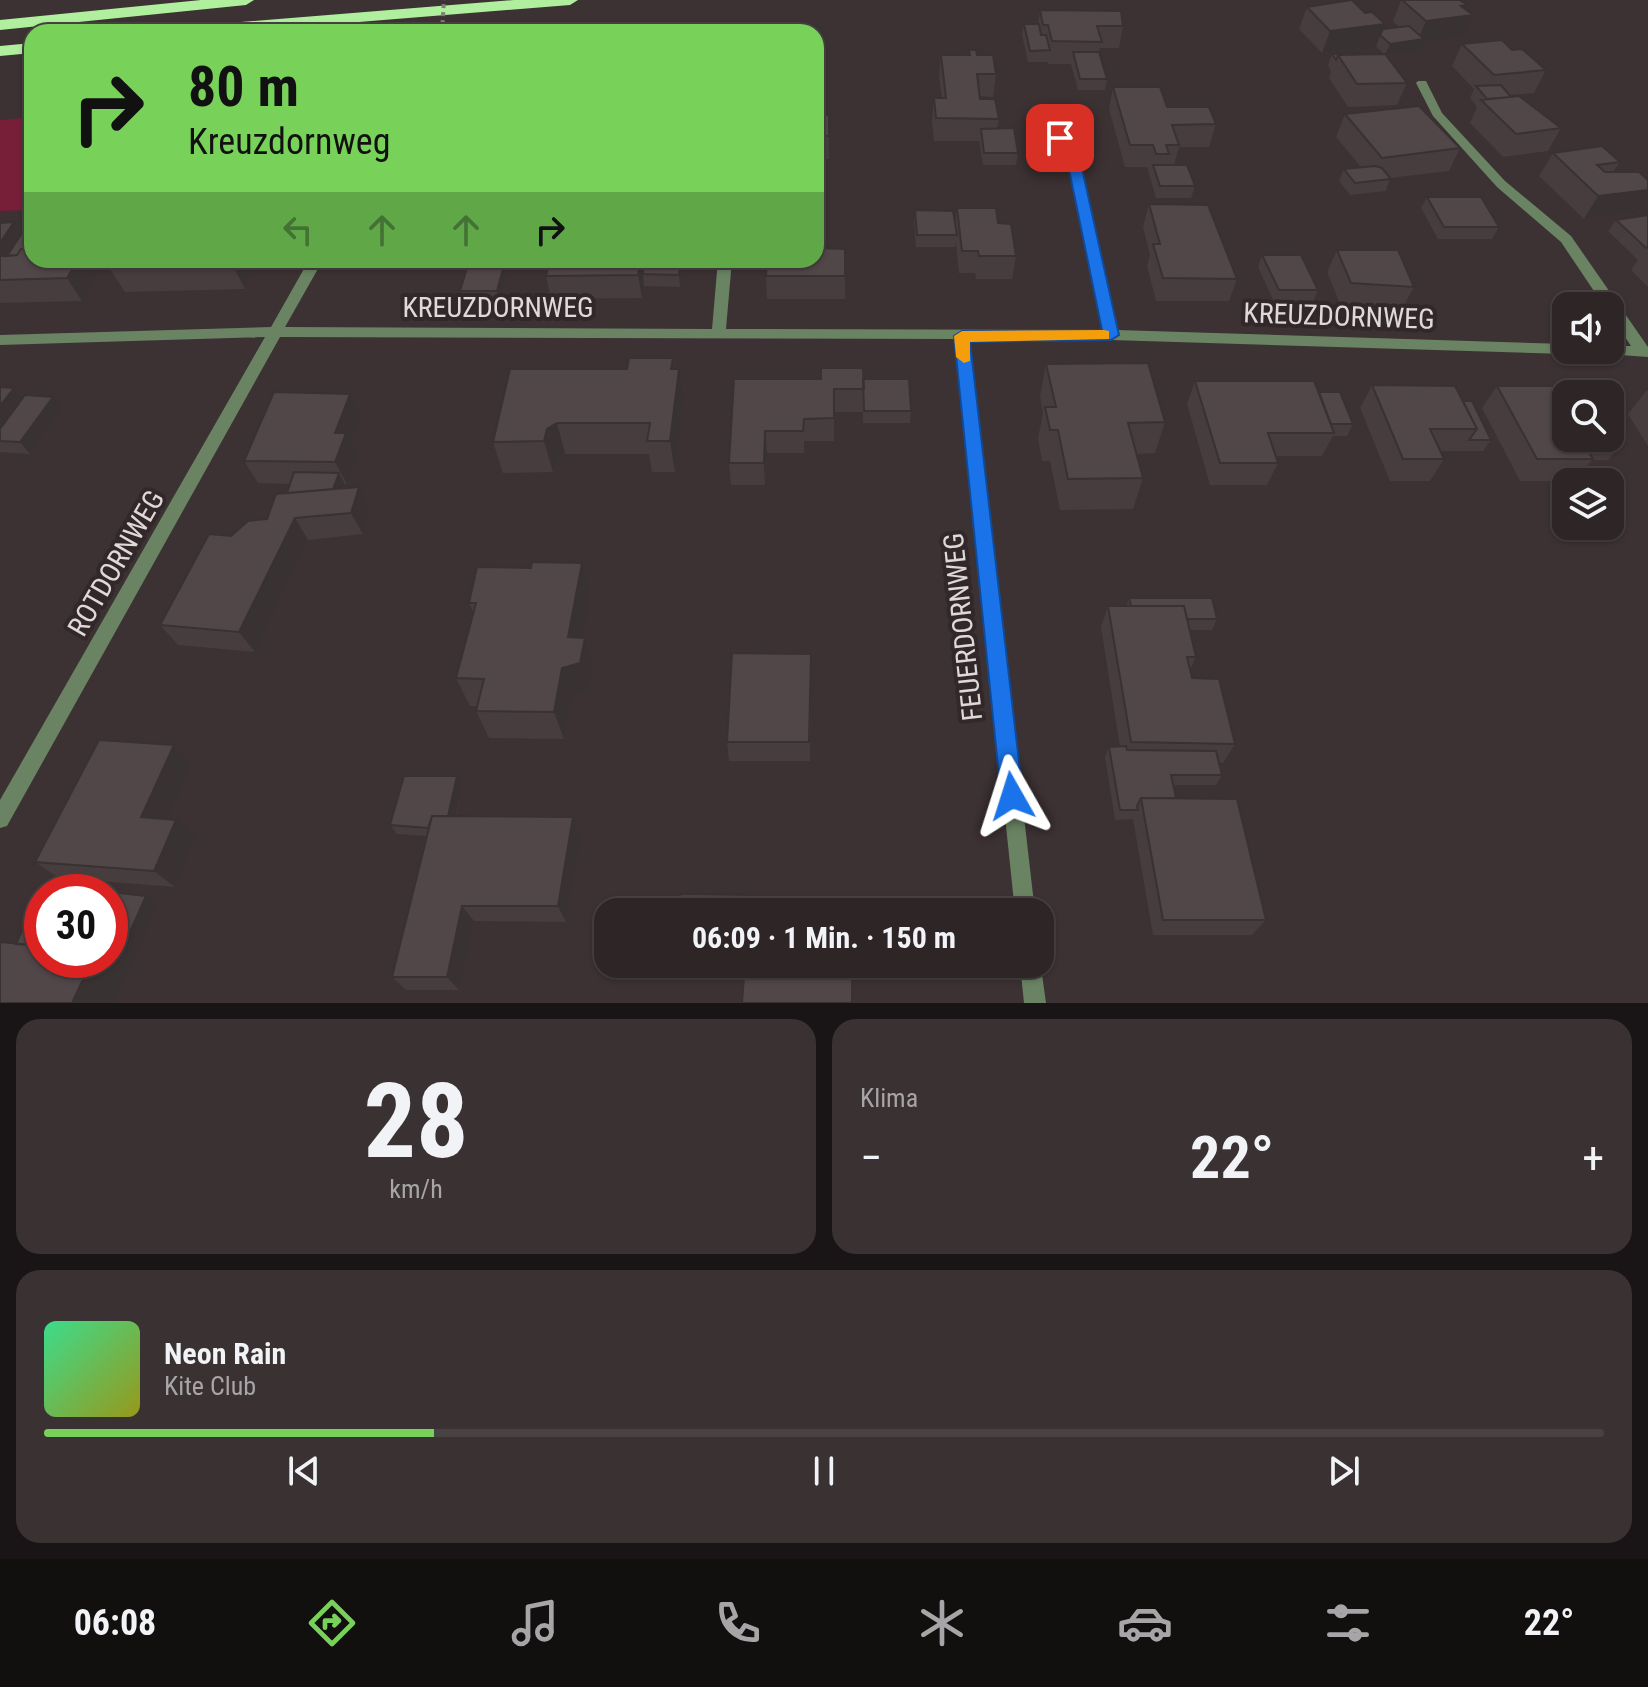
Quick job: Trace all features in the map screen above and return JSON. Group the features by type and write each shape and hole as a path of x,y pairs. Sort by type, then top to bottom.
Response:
{"highway":[{"path":"0,25 246,0"},
{"path":"277,24 570,0"},
{"path":"0,51 24,49"}],"street":[{"path":"1422,83 1437,114 1490,172 1566,239 1644,352"},
{"path":"1048,121 1073,155 1111,335"},
{"path":"277,332 312,268"},
{"path":"719,333 724,268"},
{"name":"KREUZDORNWEG","path":"0,340 277,332 1111,335 1552,349"},
{"name":"ROTDORNWEG","path":"0,819 277,332"},
{"name":"FEUERDORNWEG","path":"962,336 1023,898"},
{"path":"1624,351 1644,352"},
{"path":"1032,978 1035,1003"}],"path":[{"path":"442,24 444,0"}],"shaded area":[{"path":"24,118 24,210 0,211 0,120"}],"building":[{"path":"1352,0 1365,13 1372,12 1385,24 1330,31 1307,7"},
{"path":"1402,0 1459,0 1468,5 1461,6 1473,15 1426,21"},
{"path":"1040,10 1121,11 1123,26 1097,26 1102,42 1052,41 1048,25 1043,25"},
{"path":"1024,24 1039,24 1041,35 1046,35 1050,50 1030,51"},
{"path":"1409,26 1424,39 1390,44 1380,35 1383,29"},
{"path":"1502,40 1512,50 1522,49 1546,70 1494,75 1462,44"},
{"path":"969,50 976,50 977,55 993,55 996,74 977,74 980,99 995,99 999,119 936,118 934,98 946,98 941,55 970,55"},
{"path":"1073,52 1099,52 1107,79 1080,79"},
{"path":"1359,53 1338,55 1336,60 1332,54"},
{"path":"1385,54 1407,83 1357,84 1338,55"},
{"path":"1501,85 1511,97 1487,99 1476,86"},
{"path":"1113,87 1160,87 1167,107 1209,107 1216,124 1172,125 1179,145 1166,145 1169,154 1156,154 1153,145 1130,145"},
{"path":"1519,96 1561,128 1516,134 1481,100"},
{"path":"1419,106 1460,148 1382,158 1345,114"},
{"path":"824,115 829,115 829,136 824,136"},
{"path":"1014,128 1018,153 984,153 981,129"},
{"path":"1602,146 1620,162 1597,165 1605,172 1639,172 1648,180 1648,190 1598,196 1553,153"},
{"path":"1153,165 1187,165 1195,186 1160,186"},
{"path":"1382,168 1391,179 1355,183 1344,169"},
{"path":"1427,197 1481,197 1499,227 1444,227"},
{"path":"1149,204 1208,205 1237,279 1163,278 1153,244 1160,244"},
{"path":"957,208 996,208 998,223 1011,224 1016,256 979,256 978,251 962,251"},
{"path":"915,210 953,211 957,235 917,235"},
{"path":"1648,215 1648,247 1646,248 1616,220"},
{"path":"14,222 0,243 0,223"},
{"path":"24,233 24,249 17,255 7,256"},
{"path":"824,248 845,249 845,276 766,276 766,268 824,268"},
{"path":"24,249 24,268 73,268 67,278 0,280 0,256 17,255"},
{"path":"1337,250 1398,250 1414,287 1351,283"},
{"path":"1262,255 1301,255 1318,290 1279,290"},
{"path":"467,268 503,268 497,291 460,291"},
{"path":"548,268 639,268 638,275 546,276"},
{"path":"643,268 680,268 679,275 643,274"},
{"path":"629,358 673,358 671,369 679,369 670,441 647,441 650,423 557,423 547,429 544,441 493,442 510,369 627,369"},
{"path":"1148,363 1165,422 1128,423 1143,478 1068,479 1058,430 1050,430 1045,407 1056,407 1046,364"},
{"path":"821,368 863,368 864,389 834,389 834,418 804,419 803,431 765,431 764,463 729,463 734,379 821,379"},
{"path":"863,379 909,379 911,411 864,411"},
{"path":"1195,381 1314,381 1334,433 1268,433 1278,463 1220,463"},
{"path":"1372,385 1455,386 1477,429 1430,429 1444,459 1403,459"},
{"path":"1497,386 1552,386 1552,452 1589,452 1593,459 1537,459"},
{"path":"0,387 14,388 0,406"},
{"path":"274,392 350,394 335,433 346,433 335,462 244,461"},
{"path":"1319,392 1340,392 1353,424 1331,424"},
{"path":"25,395 53,397 20,442 0,441 0,429"},
{"path":"1463,401 1472,401 1491,440 1469,440 1477,429"},
{"path":"294,472 339,473 333,489 287,493"},
{"path":"359,487 351,513 295,518 239,632 160,625 209,534 231,536 248,521 267,519 276,494"},
{"path":"532,562 582,563 568,637 585,638 580,663 562,668 554,712 476,711 484,679 456,678 476,603 469,603 477,567 531,568"},
{"path":"1129,598 1212,598 1217,619 1187,619 1184,606 1131,606"},
{"path":"1108,606 1184,606 1196,657 1187,657 1192,678 1219,679 1235,744 1131,742"},
{"path":"732,653 811,654 809,742 727,742"},
{"path":"99,740 174,745 141,817 176,820 154,871 35,862"},
{"path":"1126,746 1127,750 1216,751 1222,775 1171,775 1176,798 1141,798 1138,810 1120,810 1109,747"},
{"path":"404,776 457,776 448,816 432,816 428,828 390,825"},
{"path":"1141,798 1237,799 1266,920 1163,920"},
{"path":"432,816 573,817 558,906 462,906 447,977 392,977"},
{"path":"128,894 146,896 128,936"},
{"path":"680,894 752,895 752,898 680,898"},
{"path":"24,927 24,945 16,944"},
{"path":"0,942 24,944 24,978 84,978 72,1003 0,1003"},
{"path":"744,978 852,978 852,1003 742,1003"}],"slow traffic":[{"path":"964,357 962,336 1104,335"}],"route":[{"path":"1012,796 962,336 1111,335 1073,155 1060,138"}]}
